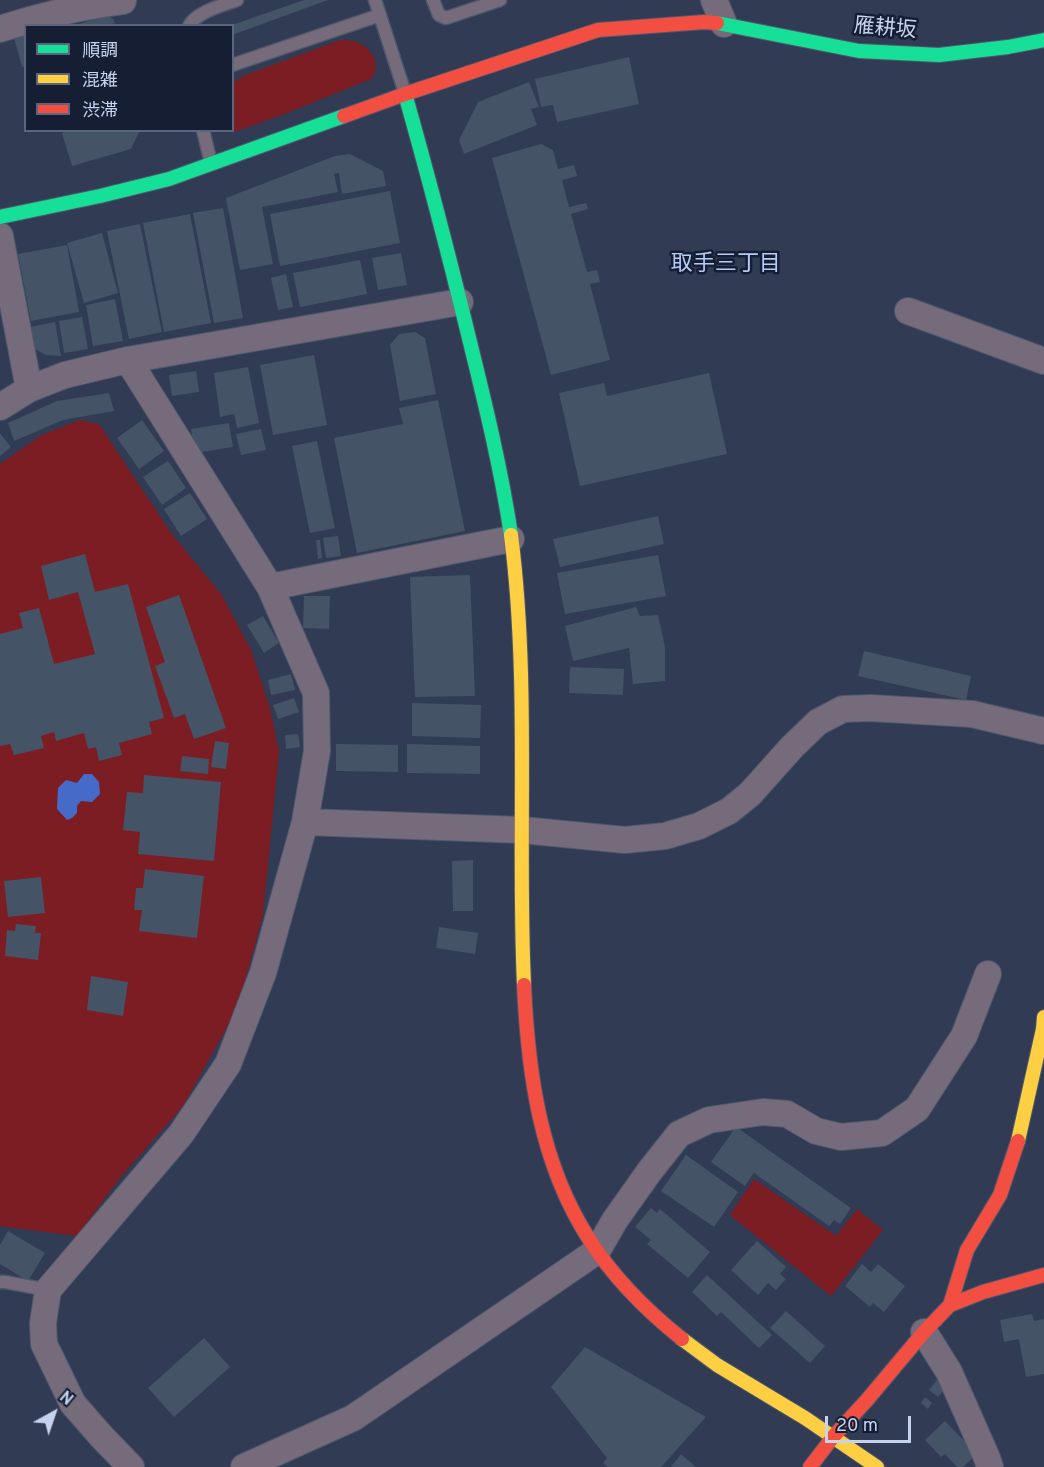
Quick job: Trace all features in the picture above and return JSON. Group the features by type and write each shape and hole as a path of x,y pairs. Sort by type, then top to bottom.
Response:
{"street":[{"path":"714,0 724,24"},
{"path":"0,29 28,20 123,1"},
{"name":"雁耕坂","path":"0,217 169,179 405,94 598,30 704,22 859,51 939,56 1044,40"},
{"path":"405,94 460,302 505,493 519,609 522,679 523,986 528,1053 536,1098 552,1161 575,1215 597,1251 631,1291 666,1326 708,1359 877,1467"},
{"path":"0,236 29,389"},
{"path":"0,406 29,389 65,375 128,360 460,302"},
{"path":"908,310 1044,361"},
{"path":"128,360 270,587 316,693 317,751 305,822 263,973 228,1064 181,1134 48,1290 43,1323 44,1344 73,1404 131,1467"},
{"path":"270,587 511,539"},
{"path":"305,822 522,830 625,840 665,836 699,826 729,811 750,794 818,722 843,709 870,708 972,714 1044,731"},
{"path":"244,1467 353,1418 597,1251 648,1172 679,1134 709,1120 763,1112 787,1114 816,1131 841,1137 882,1133 918,1109 964,1036 988,974"},
{"path":"950,1305 967,1250 1000,1195 1018,1143 1044,1025"},
{"path":"810,1467 833,1437 950,1305 983,1292 1044,1275"},
{"path":"924,1332 949,1372 990,1467"}],"lane":[{"path":"190,24 205,12 237,0"},
{"path":"433,0 439,15 446,18 500,0"},
{"path":"376,1 405,94"},
{"path":"234,64 380,15"},
{"path":"203,132 211,164"},
{"path":"0,1282 48,1290"}],"shaded area":[{"path":"340,40 352,41 364,46 372,54 376,64 371,79 234,132 234,82 243,76"},
{"path":"79,420 99,424 171,533 221,594 251,650 270,708 279,752 263,915 238,1007 183,1106 119,1179 77,1236 0,1226 0,464 40,436"},
{"path":"754,1179 836,1236 857,1209 883,1230 831,1296 730,1215"}],"water":[{"path":"84,774 92,774 99,782 100,794 92,802 81,801 77,806 77,813 67,820 57,809 58,788 66,780 77,783"}],"building":[{"path":"304,0 328,0 234,34 234,24"},
{"path":"107,15 115,23 112,24 79,24"},
{"path":"24,36 24,66 22,67 14,38"},
{"path":"629,57 639,104 557,122 553,105 541,107 535,79"},
{"path":"529,82 539,107 531,109 537,125 464,154 459,140 478,102"},
{"path":"139,132 131,149 72,166 62,133"},
{"path":"541,144 553,150 558,169 574,165 577,176 562,180 569,207 586,203 588,209 571,214 587,272 597,270 600,282 590,284 610,360 551,375 492,158"},
{"path":"350,154 383,171 386,186 342,194 339,173 334,174 338,192 262,207 273,264 240,270 226,198 335,156"},
{"path":"390,191 400,243 280,266 270,214"},
{"path":"223,208 243,318 214,323 193,213"},
{"path":"190,214 211,323 164,332 143,223"},
{"path":"140,224 162,332 129,339 107,231"},
{"path":"102,233 118,293 84,303 67,243"},
{"path":"67,245 79,312 31,321 18,254"},
{"path":"401,253 407,285 378,290 372,258"},
{"path":"360,260 367,294 300,307 293,273"},
{"path":"286,274 293,307 278,310 271,278"},
{"path":"115,299 123,341 93,346 86,305"},
{"path":"82,317 88,349 64,353 59,321"},
{"path":"55,322 61,356 46,355 35,349 30,327"},
{"path":"415,332 425,338 436,394 400,401 390,345 399,334"},
{"path":"314,355 327,425 273,435 260,365"},
{"path":"248,367 259,423 237,428 234,414 220,417 214,373"},
{"path":"196,371 199,392 172,396 169,375"},
{"path":"709,373 727,454 580,486 559,393 604,383 607,396"},
{"path":"109,393 114,411 63,420 14,441 8,423 57,401"},
{"path":"438,400 465,531 357,553 334,438 403,424 399,408"},
{"path":"142,420 164,451 139,469 117,438"},
{"path":"229,423 233,447 195,453 191,429"},
{"path":"261,429 266,450 241,455 236,434"},
{"path":"0,433 11,447 0,456"},
{"path":"317,441 335,528 310,533 292,446"},
{"path":"168,461 186,488 162,505 143,477"},
{"path":"190,493 207,519 181,536 164,509"},
{"path":"658,516 664,544 560,567 553,539"},
{"path":"338,536 341,556 326,558 323,538"},
{"path":"316,540 320,540 322,558 318,559"},
{"path":"85,554 95,592 128,584 164,718 149,722 152,734 119,743 122,755 99,761 96,747 88,749 84,733 56,741 54,732 41,736 44,748 14,755 10,744 0,746 0,634 23,628 19,613 39,608 54,664 95,654 78,592 49,600 41,566"},
{"path":"658,555 666,596 565,614 557,573"},
{"path":"470,575 475,696 415,697 410,577"},
{"path":"179,595 226,728 194,739 185,714 174,718 155,666 165,662 146,607"},
{"path":"304,596 330,596 329,629 303,628"},
{"path":"636,607 640,616 658,615 665,647 665,681 633,684 629,648 573,661 565,626"},
{"path":"263,616 279,643 264,653 247,625"},
{"path":"864,651 971,676 966,700 858,676"},
{"path":"570,667 624,669 623,695 569,693"},
{"path":"291,674 295,690 271,695 268,680"},
{"path":"294,698 299,712 278,719 273,705"},
{"path":"412,703 481,705 480,738 412,736"},
{"path":"298,734 300,747 286,749 285,735"},
{"path":"215,741 229,743 226,769 211,767"},
{"path":"336,744 398,745 398,772 336,771"},
{"path":"407,744 480,746 480,774 407,773"},
{"path":"182,756 209,759 208,774 180,771"},
{"path":"144,775 221,782 214,861 138,854 140,832 123,830 127,792 143,793"},
{"path":"473,860 473,911 453,911 452,861"},
{"path":"145,869 204,876 197,938 139,931 142,910 134,910 136,888 143,888"},
{"path":"41,877 45,913 8,917 4,881"},
{"path":"16,924 36,926 35,933 41,933 38,960 5,956 7,930 15,931"},
{"path":"439,927 478,933 475,954 436,948"},
{"path":"91,976 128,982 123,1016 87,1010"},
{"path":"736,1127 851,1208 840,1224 834,1220 829,1226 754,1173 745,1186 711,1162"},
{"path":"686,1155 738,1192 714,1227 661,1191"},
{"path":"651,1208 657,1213 660,1209 710,1252 688,1278 647,1244 651,1240 635,1227"},
{"path":"8,1231 45,1253 28,1281 0,1264 0,1245"},
{"path":"757,1241 786,1267 780,1274 786,1279 776,1290 768,1283 758,1295 731,1270"},
{"path":"862,1264 871,1272 878,1264 905,1286 884,1312 873,1303 870,1307 845,1286"},
{"path":"707,1275 772,1335 759,1348 721,1312 717,1316 692,1292"},
{"path":"786,1311 825,1346 810,1363 770,1328"},
{"path":"1032,1314 1034,1321 1044,1319 1044,1374 1026,1377 1019,1339 1004,1342 1000,1320"},
{"path":"204,1338 230,1367 174,1417 148,1388"},
{"path":"585,1347 706,1417 661,1467 608,1467 603,1463 607,1458 551,1387"},
{"path":"937,1380 946,1388 938,1397 929,1390"},
{"path":"925,1397 932,1403 928,1409 921,1403"},
{"path":"945,1421 977,1454 963,1467 957,1467 945,1454 941,1457 925,1440"},
{"path":"681,1454 696,1467 671,1467"}],"traffic: fast":[{"path":"717,23 859,51 939,55 1008,47 1044,40"},
{"path":"405,94 481,387 498,460 511,535"},
{"path":"0,217 169,179 344,116"}],"traffic: slow":[{"path":"511,535 517,591 522,703 524,985"},
{"path":"1018,1141 1044,1017"},
{"path":"682,1339 717,1365 805,1418 877,1467"}],"traffic: jam":[{"path":"344,116 598,30 717,23"},
{"path":"524,985 533,1084 548,1148 572,1210 598,1253 620,1280 656,1317 682,1339"},
{"path":"810,1467 833,1437 950,1305 967,1250 1000,1195 1018,1141"},
{"path":"950,1305 983,1292 1044,1275"}],"district":[{"name":"取手三丁目","path":"726,266"}]}
